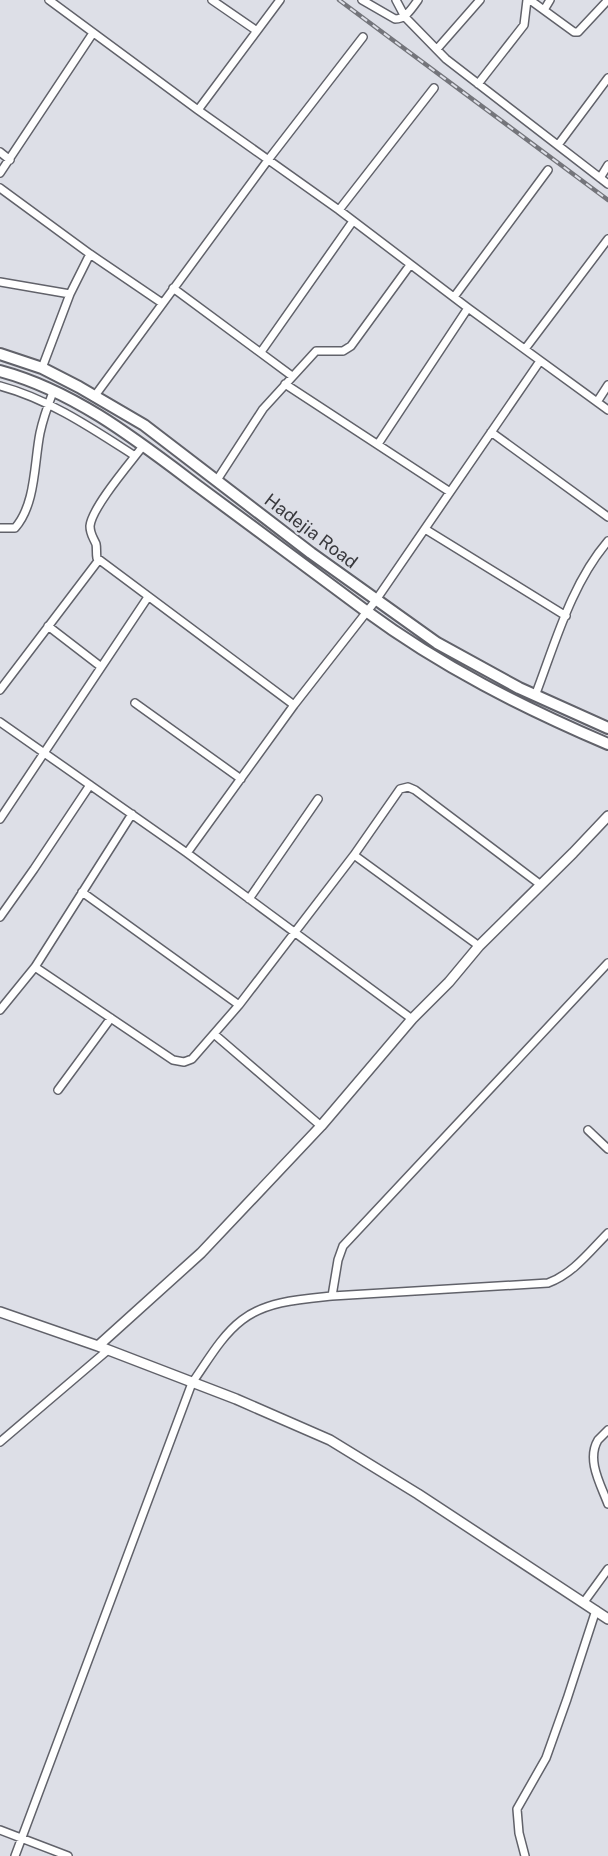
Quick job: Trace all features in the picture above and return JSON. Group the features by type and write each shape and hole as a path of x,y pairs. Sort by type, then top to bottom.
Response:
{"main road":[{"name":"Hadejia Road","path":"0,354 42,368 144,425 311,553 437,643 535,696 608,728"},
{"name":"Hadejia Road","path":"0,371 53,392 91,411 139,443 367,612 458,672 521,706 608,744"},
{"path":"139,443 144,425"}],"street":[{"path":"50,0 198,110 339,210 608,410"},
{"path":"212,0 257,31"},
{"path":"198,110 280,0"},
{"path":"362,0 395,19 405,16 418,0"},
{"path":"396,0 405,16 446,59 608,184"},
{"path":"437,50 480,0"},
{"path":"478,84 524,25 528,0 574,32 578,32 608,0"},
{"path":"543,10 550,0"},
{"path":"0,173 93,33"},
{"path":"94,397 268,160 363,37"},
{"path":"558,145 608,78"},
{"path":"339,210 434,88"},
{"path":"0,152 10,160"},
{"path":"600,178 608,165"},
{"path":"454,297 548,170"},
{"path":"0,188 162,303"},
{"path":"261,352 353,221"},
{"path":"525,349 608,238"},
{"path":"42,368 70,294 90,254"},
{"path":"217,480 263,409 292,376 316,351 343,351 351,346 410,265"},
{"path":"0,282 70,294"},
{"path":"173,288 292,376"},
{"path":"378,444 468,308"},
{"path":"187,853 294,705 376,600 540,361"},
{"path":"285,384 450,492"},
{"path":"597,402 608,385"},
{"path":"0,386 17,390 48,405 93,429 135,456"},
{"path":"0,528 15,528 26,509 37,463 39,435 53,392"},
{"path":"491,432 608,517"},
{"path":"139,443 135,456 104,499 90,524 91,536 97,546 95,555 98,561 294,705"},
{"path":"425,529 566,616"},
{"path":"535,696 587,569 608,541"},
{"path":"0,690 98,561"},
{"path":"0,819 148,597"},
{"path":"48,626 100,666"},
{"path":"135,703 241,778"},
{"path":"0,723 187,853 412,1019"},
{"path":"0,917 90,785"},
{"path":"35,967 173,1060 184,1062 192,1059 239,1005 354,855 400,789 408,787 541,885"},
{"path":"249,899 318,799"},
{"path":"0,1010 35,967 132,814"},
{"path":"98,1346 201,1253 321,1126 412,1019 449,982 479,946 608,816"},
{"path":"354,855 479,946"},
{"path":"82,892 239,1005"},
{"path":"332,1296 338,1260 343,1246 608,963"},
{"path":"58,1090 111,1018"},
{"path":"214,1034 321,1126"},
{"path":"588,1130 608,1149"},
{"path":"15,1856 192,1383 219,1346 242,1320 260,1309 300,1299 548,1282 561,1278 608,1233"},
{"path":"0,1312 98,1346 236,1399 330,1440 608,1619"},
{"path":"0,1442 108,1350"},
{"path":"608,1430 598,1440 593,1453 594,1466 608,1504"},
{"path":"584,1602 608,1569"},
{"path":"525,1856 519,1833 517,1809 546,1758 596,1610"},
{"path":"0,1830 68,1856"}],"railway":[{"path":"339,0 608,200"}]}
